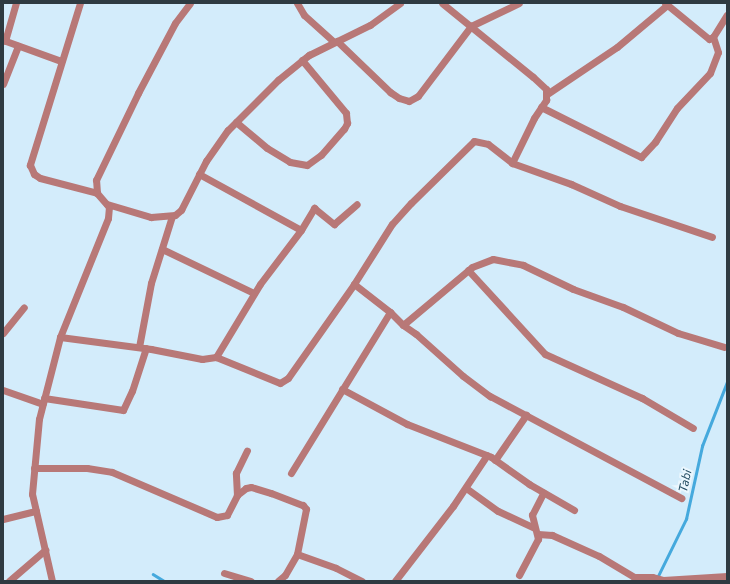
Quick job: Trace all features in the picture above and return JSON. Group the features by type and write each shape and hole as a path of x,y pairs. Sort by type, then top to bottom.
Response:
{"street":[{"path":"16,3 4,41 61,61"},
{"path":"52,581 32,494 43,401 60,337 110,210 107,204 97,193 40,178 34,174 30,165 80,3"},
{"path":"97,193 96,180 138,93 175,23 190,3"},
{"path":"297,3 304,15 336,42 390,92 399,98 409,101 418,96 471,26 519,3"},
{"path":"107,204 151,217 172,216 181,210 206,161 236,122 278,80 302,60 370,25 400,3"},
{"path":"442,3 533,77 547,94"},
{"path":"512,163 547,94 617,47 666,4 705,37 713,37"},
{"path":"713,37 727,15"},
{"path":"541,107 641,157 655,142 677,108 710,73 718,52 713,37"},
{"path":"3,84 18,46"},
{"path":"236,122 267,148 290,162 307,165 321,155 344,129 347,123 346,113 302,60"},
{"path":"60,337 142,348 202,359 216,357 263,377 283,381 300,363 354,284 392,224 467,146 479,140 488,144 512,163 571,184 620,206 712,237"},
{"path":"199,174 301,230"},
{"path":"216,357 254,294 301,230 314,208 334,224 357,204"},
{"path":"3,390 43,401 123,410 129,399 142,348 146,306 172,216"},
{"path":"162,249 254,294"},
{"path":"403,326 468,270 484,261 492,259 523,265 574,289 623,306 678,333 724,347"},
{"path":"468,270 545,354 642,398 693,428"},
{"path":"354,284 390,312 403,326 416,334 473,384 526,415 681,498"},
{"path":"3,332 24,307"},
{"path":"291,473 390,312"},
{"path":"342,389 407,424 487,455 543,493 574,510"},
{"path":"495,460 526,415"},
{"path":"238,495 236,474 247,450"},
{"path":"395,581 466,488 487,455"},
{"path":"34,468 87,468 112,472 216,517 227,515 238,495 251,487 302,505 307,513 297,542 297,554 285,575 278,581"},
{"path":"466,488 498,511 536,531 552,535 598,556 634,577 652,577 663,580 727,576"},
{"path":"519,575 537,544 536,531 532,515 543,493"},
{"path":"3,519 36,511"},
{"path":"9,581 45,550"},
{"path":"297,554 336,568 362,581"},
{"path":"224,573 251,581"}],"waterway":[{"name":"Tabi","path":"657,578 686,519 702,446 727,382"},
{"path":"153,574 164,581"}]}
